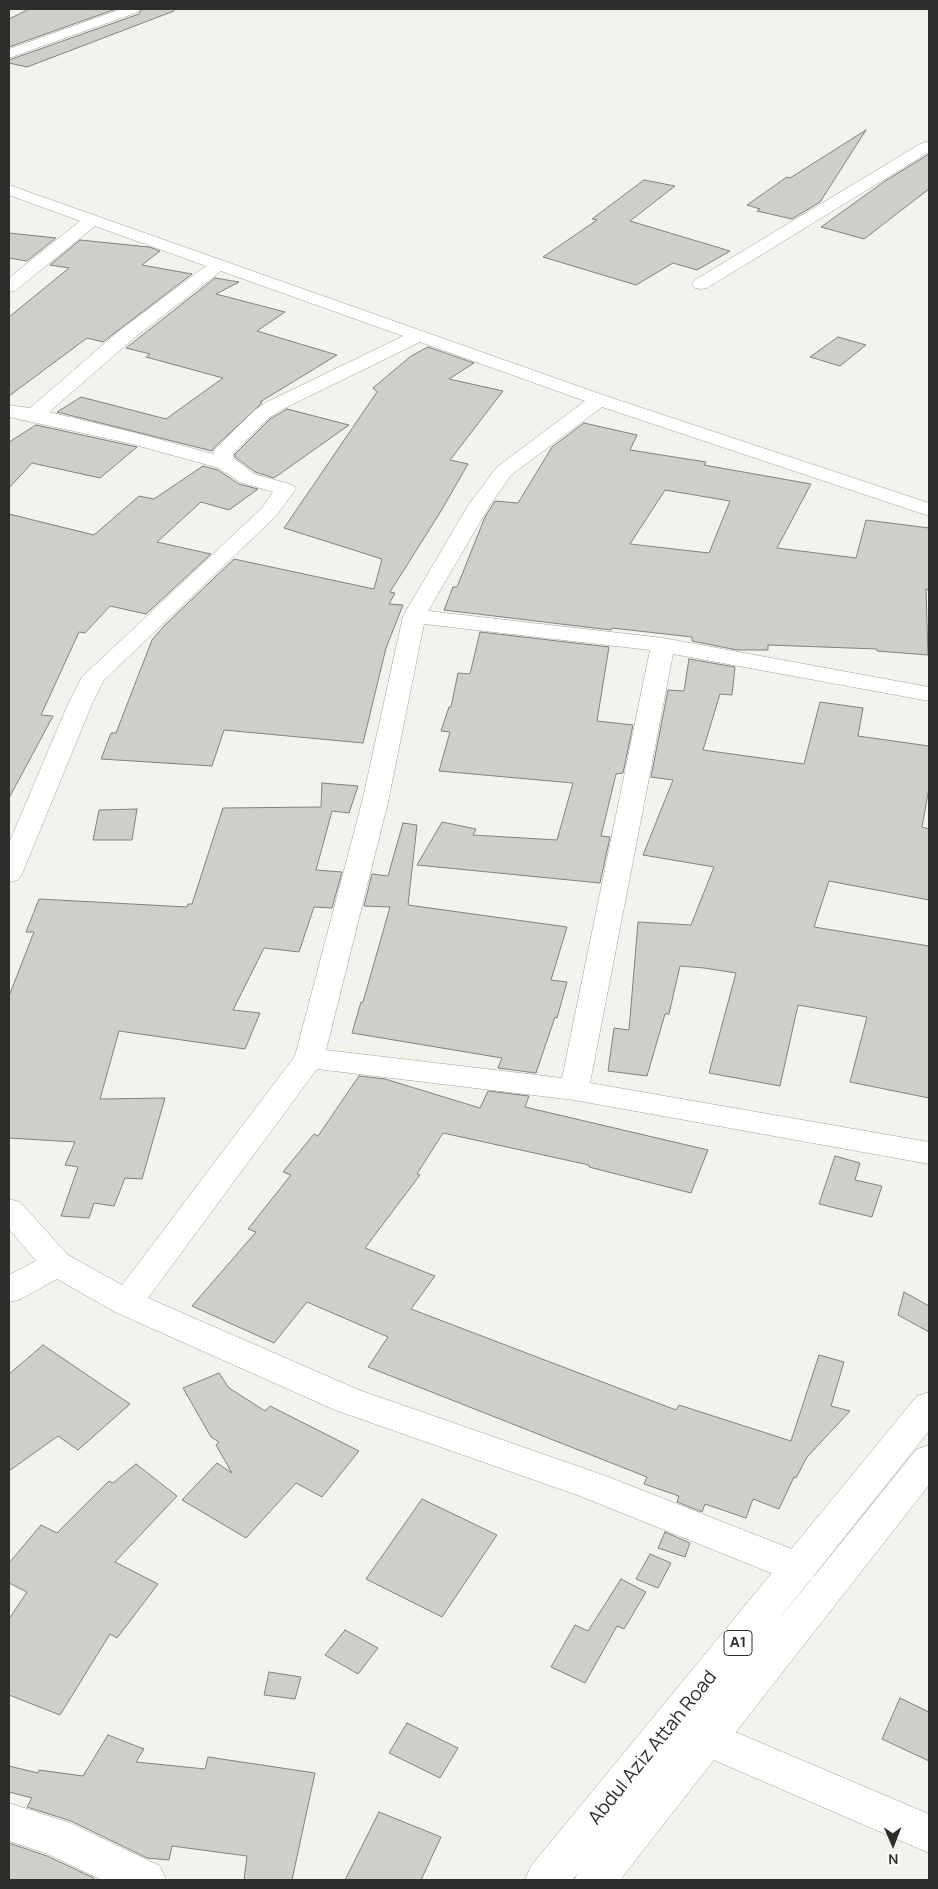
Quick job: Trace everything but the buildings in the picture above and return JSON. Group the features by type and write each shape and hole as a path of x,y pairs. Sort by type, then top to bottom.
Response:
{"main road":[{"path":"9,54 133,9"},
{"path":"701,284 926,148"},
{"path":"9,190 599,400 929,510"},
{"path":"9,287 92,220"},
{"path":"34,415 127,334 218,265"},
{"path":"226,464 223,452 272,406 418,336"},
{"path":"127,1303 309,1058 375,802 414,616 480,504 504,471 599,400"},
{"path":"9,411 133,438 226,464 247,478 286,489 269,512 94,677 80,704 9,874"},
{"path":"414,616 663,645 929,694"},
{"path":"574,1090 663,645"},
{"path":"309,1058 574,1090 929,1153"},
{"path":"9,1210 56,1264 127,1303 347,1400 593,1486 799,1568"},
{"path":"9,1290 56,1264"},
{"name":"Abdul Aziz Attah Road","path":"546,1880 929,1406"},
{"name":"Abdul Aziz Attah Road","path":"595,1880 929,1458"},
{"path":"707,1738 929,1834"},
{"path":"9,1822 56,1837 145,1880"}]}
